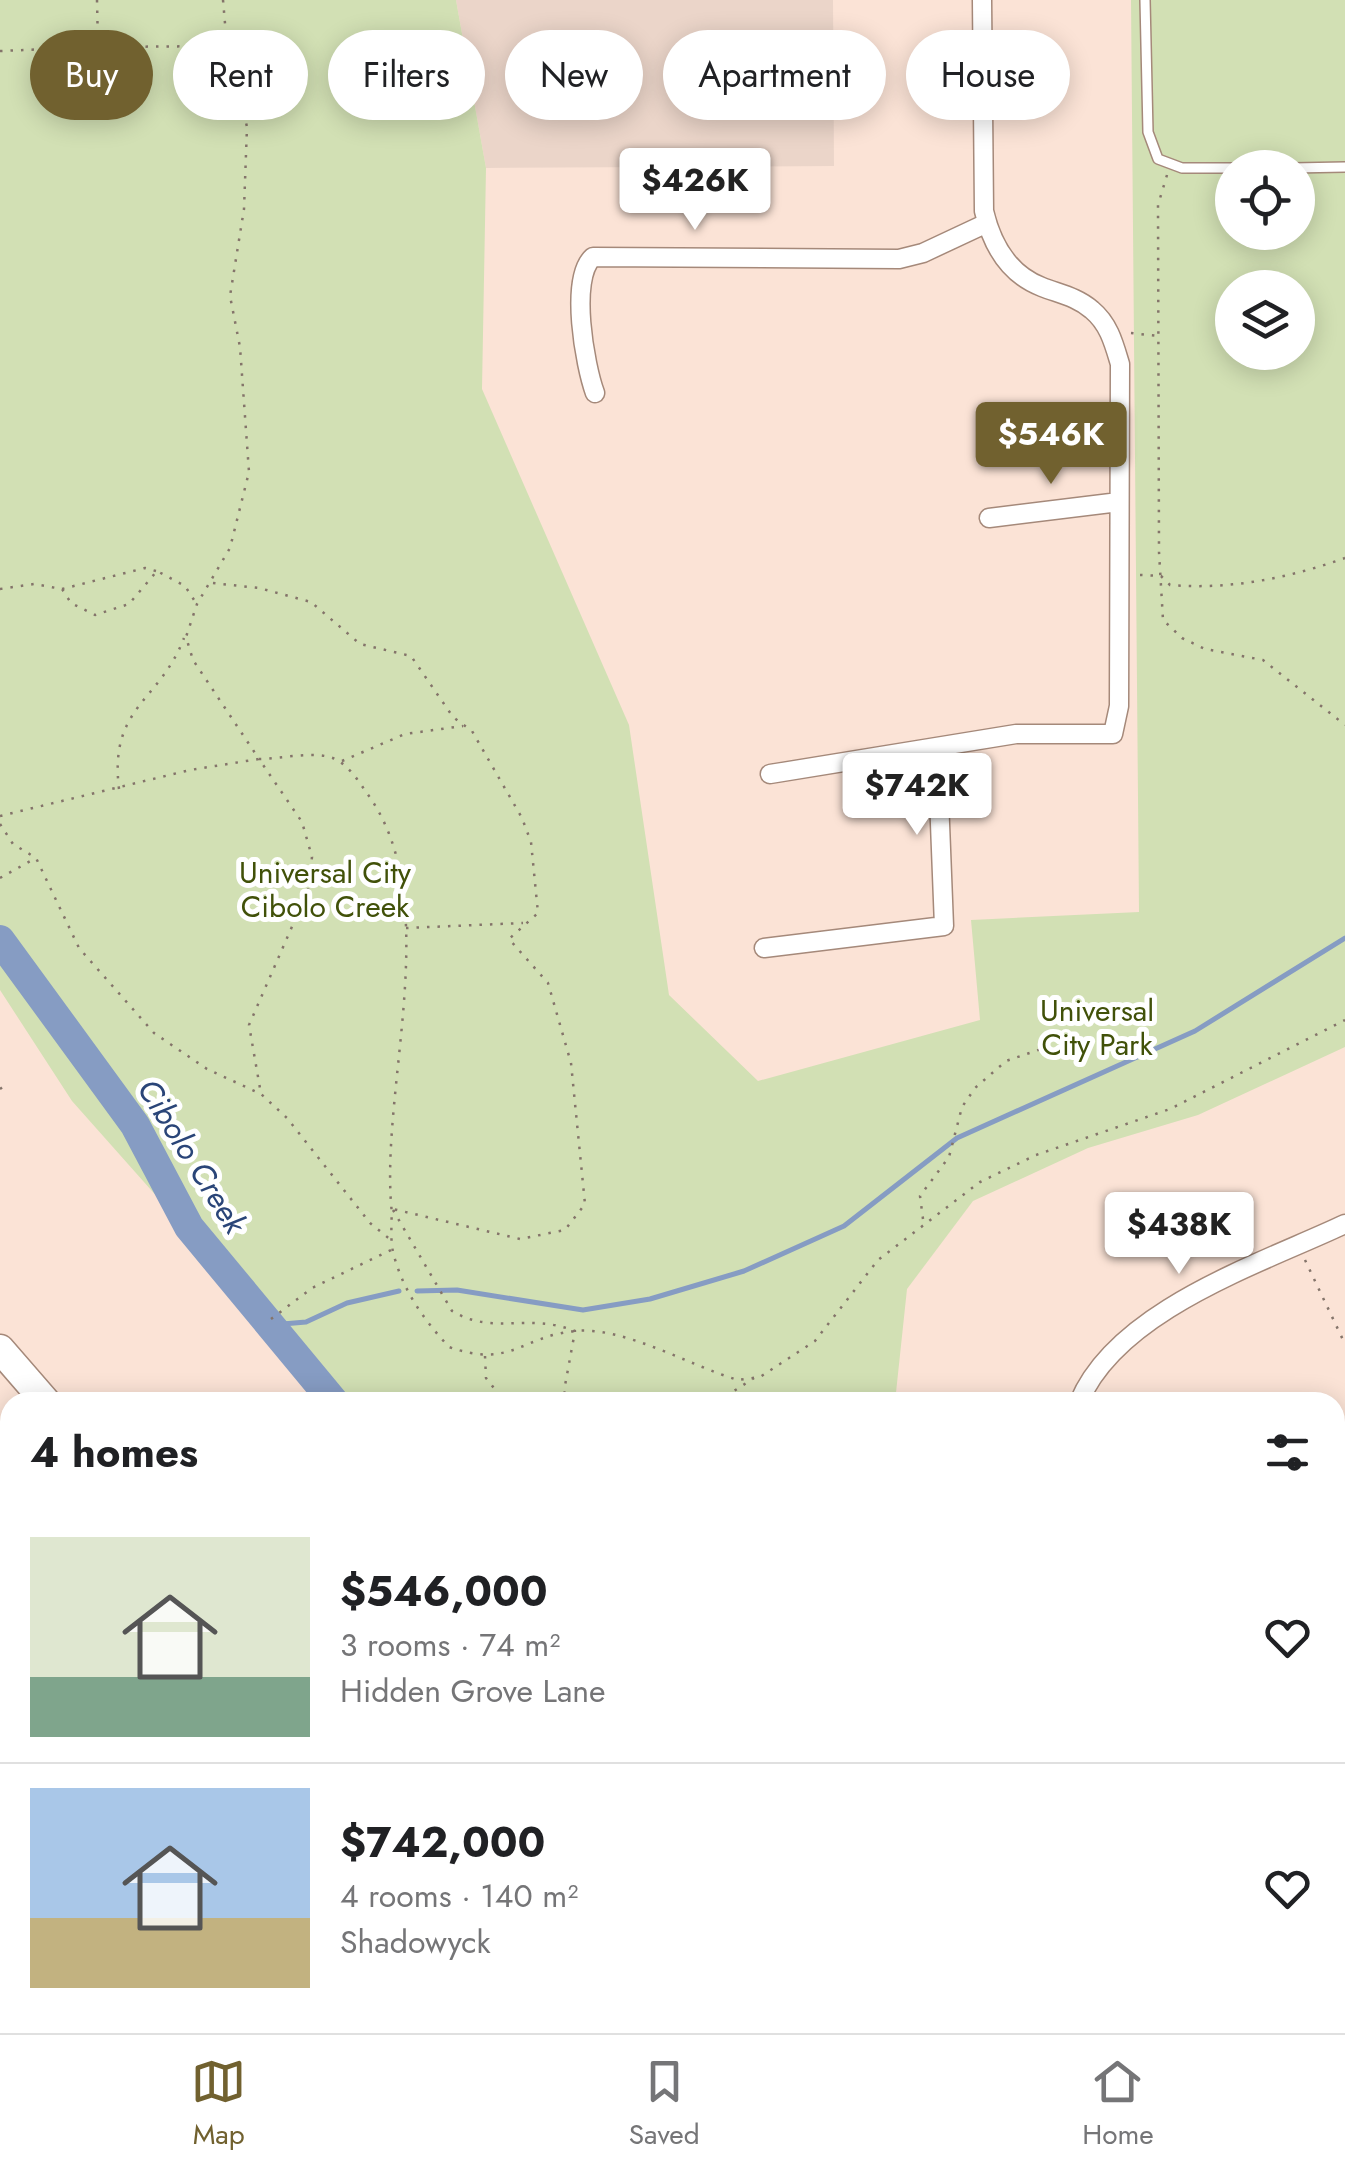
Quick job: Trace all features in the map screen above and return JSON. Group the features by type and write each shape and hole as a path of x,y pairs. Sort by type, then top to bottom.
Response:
{"main road":[{"path":"4,1360 36,1392"}],"street":[{"path":"770,774 1029,734 1113,734 1119,706 1120,364 1110,331 1082,303 1029,282 1008,266 986,222 982,0"},
{"path":"595,393 583,362 582,279 593,257 899,259 923,253 986,222"},
{"path":"989,518 1119,502"},
{"path":"764,948 944,926 938,747"},
{"path":"1084,1392 1104,1361 1148,1322 1345,1224"}],"lane":[{"path":"1145,0 1148,132 1158,158 1182,168 1215,168"},
{"path":"1315,168 1345,167"}],"path":[{"path":"97,0 98,30"},
{"path":"223,0 226,30"},
{"path":"0,50 30,49"},
{"path":"120,790 116,764 125,725 179,650 197,604 213,583 230,548 249,472 240,346 230,296 244,209 244,120"},
{"path":"1170,163 1158,205 1164,620 1182,638 1206,649 1263,660 1345,724"},
{"path":"1110,331 1158,336"},
{"path":"1119,575 1161,576 1170,586 1187,587 1277,580 1345,558"},
{"path":"0,589 34,584 62,589 145,568 185,586 197,604"},
{"path":"62,589 72,604 96,616 129,604 157,571"},
{"path":"213,583 259,588 310,602 360,644 411,656 453,717 464,726 522,818 531,842 538,913 510,939 548,983 558,1015 574,1082 585,1204 565,1230 520,1239 392,1209"},
{"path":"186,632 193,660 302,822 312,857 308,890 249,1025 261,1094"},
{"path":"341,762 405,734 464,726"},
{"path":"0,816 190,770 259,759 330,756 341,762 373,801 396,840 404,928 404,1003 389,1130 391,1240 410,1296 429,1326 449,1347 485,1356 520,1350 575,1331"},
{"path":"0,824 14,844 36,858 79,948 154,1034 182,1055 261,1094 287,1118 370,1223 391,1240"},
{"path":"0,878 36,858"},
{"path":"404,928 524,923"},
{"path":"733,1392 815,1341 878,1260 924,1220 980,1182 1036,1155 1170,1109 1345,1020"},
{"path":"924,1220 920,1196 953,1148 962,1107 987,1075 1006,1061 1050,1046"},
{"path":"392,1209 446,1301 468,1320 491,1325 548,1320 575,1331 608,1332 714,1373 738,1380 755,1378"},
{"path":"1299,1246 1345,1344"},
{"path":"271,1319 312,1288 393,1249"},
{"path":"564,1392 575,1331"},
{"path":"485,1356 486,1378 497,1392"}],"shaded area":[{"path":"456,0 833,0 833,30 663,30 663,120 834,120 834,166 486,168 477,120 485,120 485,30 461,30"}],"green space":[{"name":"Universal City Cibolo Creek","path":"0,0 456,0 461,30 328,30 328,120 477,120 486,168 482,389 629,725 669,995 758,1081 980,1020 971,920 1139,912 1131,0 1345,0 1345,1047 1198,1115 1088,1148 973,1201 907,1289 896,1392 315,1392 271,1325 72,1101 0,990"}],"waterway":[{"path":"417,1291 457,1290 583,1310 650,1299 744,1271 844,1226 957,1138 1195,1031 1345,938"},
{"name":"Cibolo Creek","path":"0,940 135,1125 189,1227 326,1392"},
{"path":"271,1325 306,1322 347,1303 399,1291"}],"park label":[{"name":"Universal City Park","path":"1097,1027"}]}
